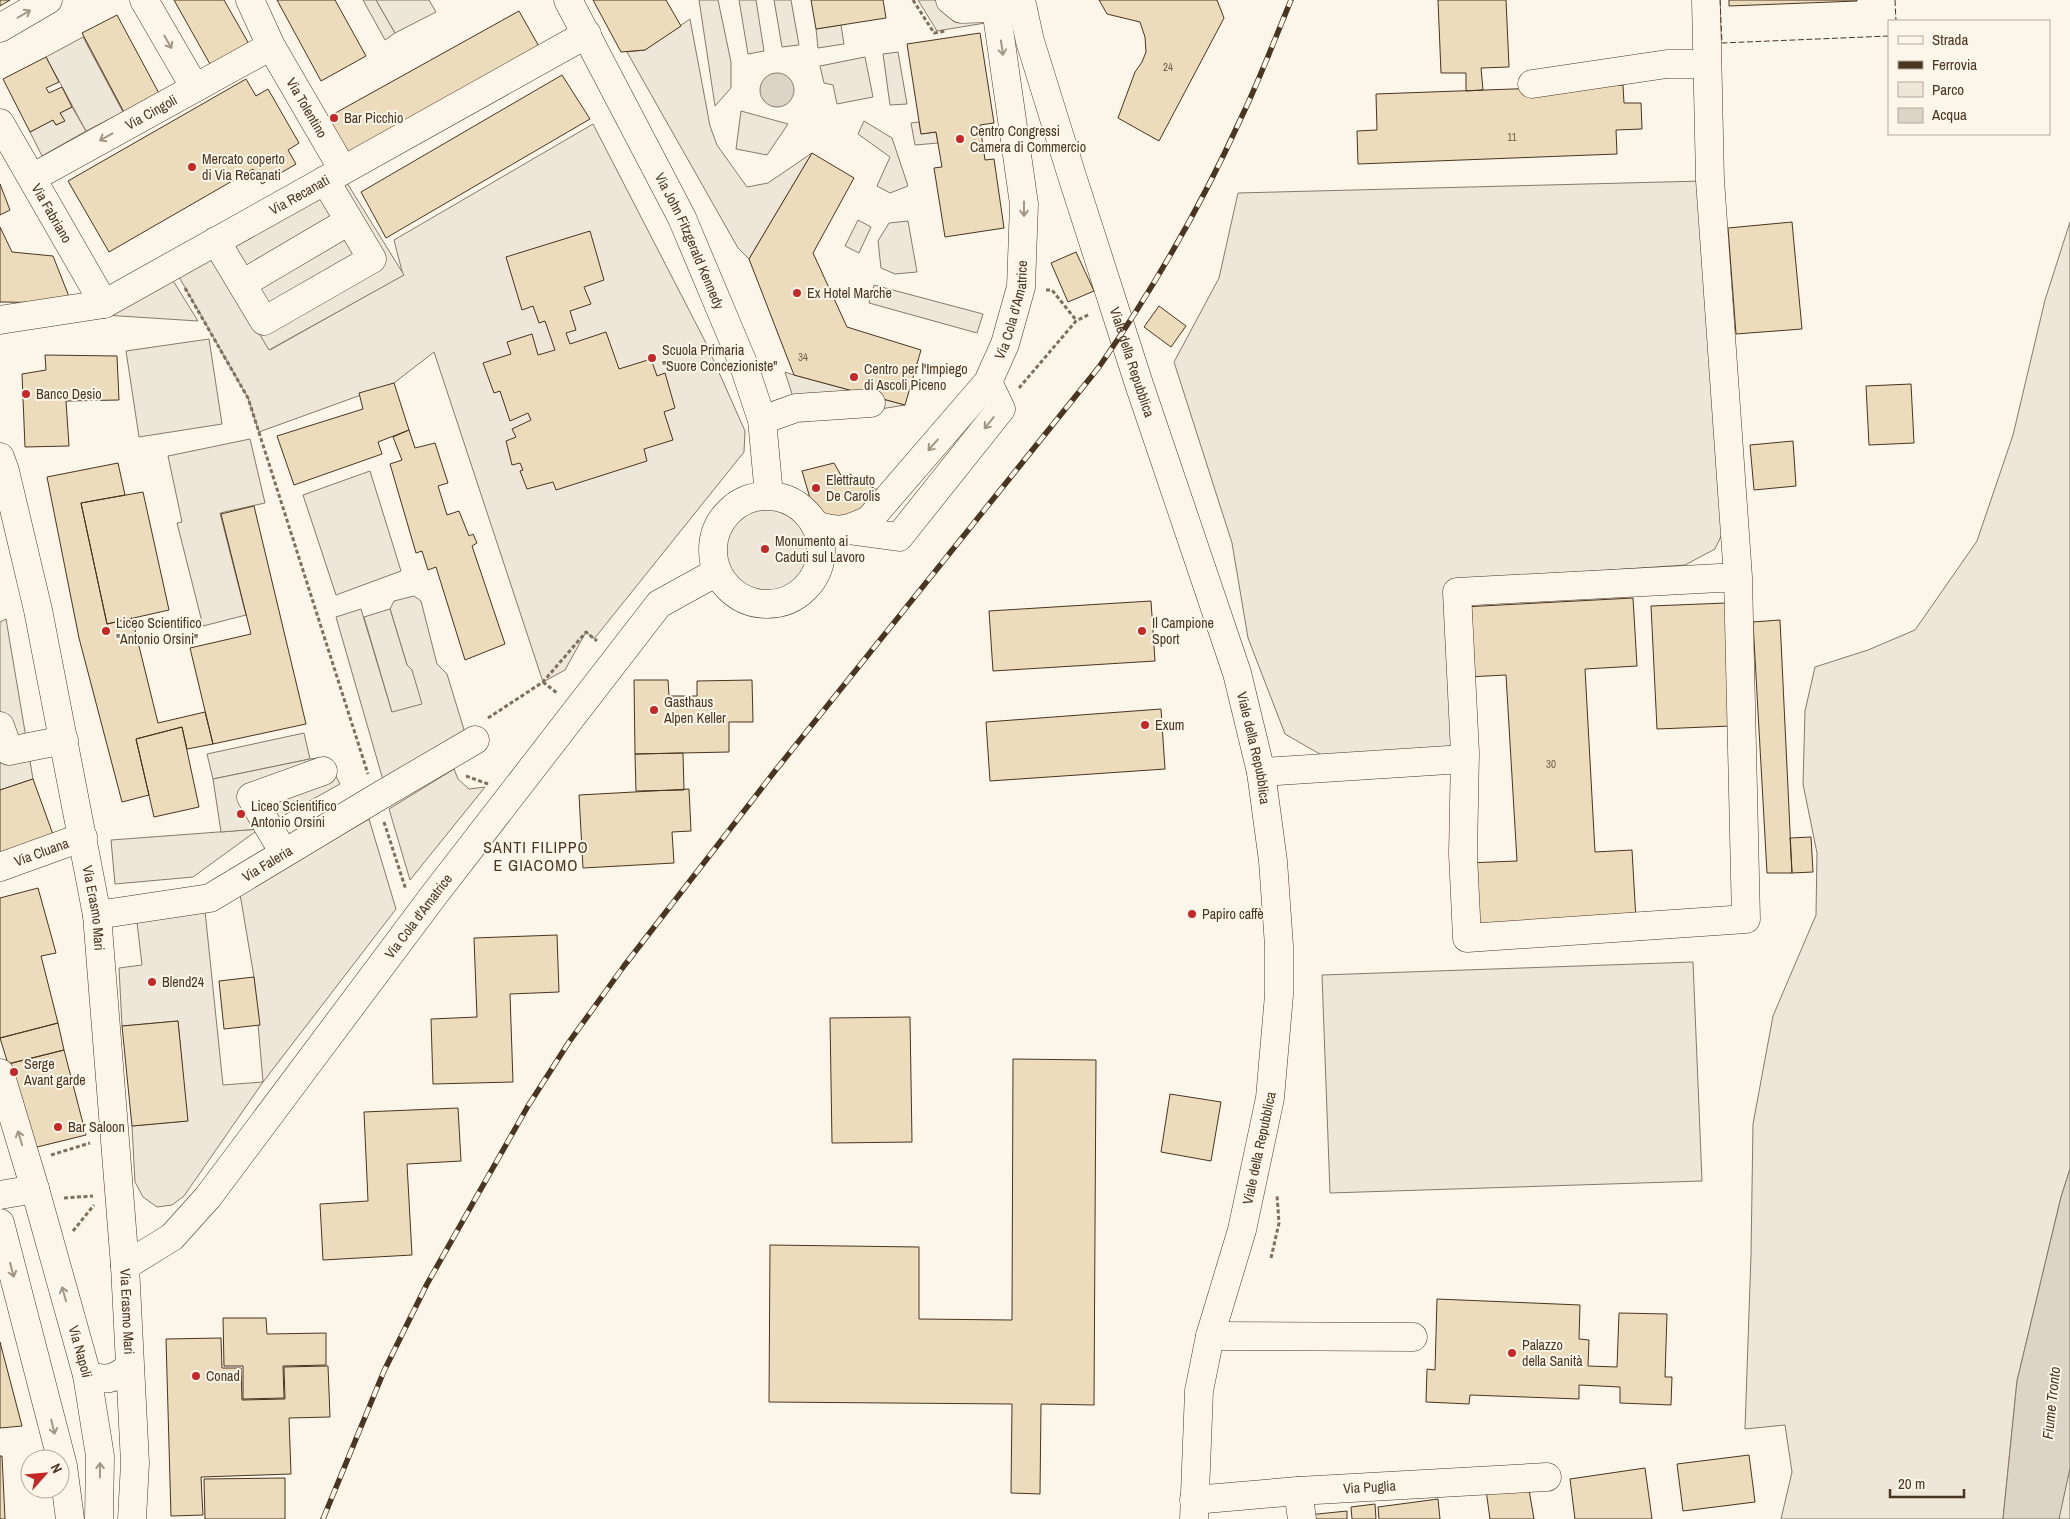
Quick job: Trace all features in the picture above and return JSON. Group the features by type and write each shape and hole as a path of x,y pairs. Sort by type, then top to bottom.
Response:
{"street":[{"path":"0,28 48,0"},
{"path":"144,0 195,88"},
{"name":"Via Tolentino","path":"242,284 264,321 372,259 349,220 334,175 250,0"},
{"name":"Via John Fitzgerald Kennedy","path":"568,0 682,218 743,363 762,420 769,495"},
{"path":"950,0 961,9 997,4"},
{"name":"Viale della Repubblica","path":"1021,0 1030,41 1090,232 1139,384 1237,673 1261,772 1273,861 1279,946 1277,1031 1270,1098 1242,1230 1210,1336 1200,1391 1194,1510"},
{"path":"1706,0 1710,180 1738,577 1746,919 1467,938 1463,854 1464,759 1457,592 1738,577"},
{"name":"Via Cola d'Amatrice","path":"847,530 869,520 988,382 1005,344 1021,286 1024,204 997,4"},
{"name":"Via Recanati","path":"0,320 104,304 587,34"},
{"name":"Via Cingoli","path":"32,178 271,46"},
{"path":"1532,84 1668,64 1707,64"},
{"name":"Via Fabriano","path":"0,123 104,304"},
{"path":"216,241 242,284 349,220"},
{"path":"816,525 832,531 847,530 899,537 1001,409 988,382"},
{"path":"762,420 796,408 871,404"},
{"name":"Via Erasmo Mari","path":"0,457 38,610 97,915 125,1266 135,1464 132,1519"},
{"path":"769,495 788,499 804,510 816,525 821,540 821,556 817,571 809,585 797,595 783,602 752,602 737,596 717,572 713,557 713,541 718,526 727,513 739,503 753,497 769,495"},
{"name":"Via Cola d'Amatrice","path":"125,1266 172,1237 208,1197 434,895 659,604 717,572"},
{"path":"0,726 9,750 64,740"},
{"name":"Via Faleria","path":"97,915 210,898 464,746"},
{"path":"1261,772 1464,759"},
{"path":"284,853 251,797 323,771"},
{"name":"Via Cluana","path":"0,867 83,837"},
{"name":"Via Napoli","path":"0,1073 35,1189 87,1375 100,1456 99,1519"},
{"path":"0,1195 35,1189"},
{"path":"0,1223 63,1466 70,1519"},
{"path":"1210,1336 1413,1338"},
{"name":"Via Erasmo Mari","path":"87,1375 100,1380 111,1379 129,1367"},
{"name":"Via Erasmo Mari","path":"135,1464 148,1519"},
{"name":"Via Puglia","path":"1194,1510 1298,1490 1547,1477"},
{"path":"1298,1490 1302,1519"}],"path":[{"path":"172,266 248,398 406,891 434,895"},
{"path":"1052,290 1076,320"},
{"path":"1001,409 1076,320 1097,311"},
{"path":"512,793 461,774 464,746 489,716 543,682 586,632"},
{"path":"61,1198 96,1195"}],"green space":[{"path":"363,0 376,0 395,33 385,40"},
{"path":"699,0 718,0 731,62 731,88 715,106"},
{"path":"739,0 756,0 764,51 748,54"},
{"path":"774,0 791,0 799,45 782,47"},
{"path":"690,19 710,126 717,145 747,187 768,183 812,153 749,259 738,248 627,52 645,50"},
{"path":"841,25 844,44 818,48 816,29"},
{"path":"898,52 907,104 890,105 883,54"},
{"path":"865,57 873,97 837,104 833,85 824,83 820,66"},
{"path":"72,107 86,131 42,156 30,132 53,120 56,125 64,121 60,113"},
{"path":"741,111 788,124 767,155 736,149"},
{"path":"864,121 892,138 908,186 890,193 877,186 890,157 858,134"},
{"path":"919,122 921,134 936,132 938,143 915,145 911,123"},
{"path":"593,124 705,341 745,431 744,452 594,639 586,632 565,670 543,682 434,352 394,383 259,432 248,398 179,277 213,257 270,350 403,275 394,240"},
{"path":"1702,181 1725,528 1715,549 1685,565 1448,581 1456,733 1450,746 1438,754 1325,757 1285,734 1248,638 1232,543 1174,362 1219,278 1238,193"},
{"path":"858,220 871,227 859,253 845,246"},
{"path":"908,221 917,272 895,274 881,268 878,241 889,223"},
{"path":"2070,222 2070,1169 2061,1197 2017,1381 2003,1519 1781,1519 1792,1472 1785,1425 1745,1429 1753,1124 1773,1016 1816,915 1817,853 1803,784 1805,711 1815,667 1868,650 1915,630 1977,541 2013,435 2045,300"},
{"path":"172,279 198,321 104,315"},
{"path":"874,285 983,314 977,333 869,303"},
{"path":"250,439 265,503 220,513 246,615 203,626 177,523 182,522 168,456"},
{"path":"370,471 401,571 336,595 303,495"},
{"path":"767,509 783,512 796,521 805,534 808,550 805,566 796,579 783,588 767,591 751,588 738,579 729,566 726,550 729,534 738,521 751,512"},
{"path":"414,596 421,601 437,664 447,674 465,733 383,780 336,617 361,609 392,712 412,670 407,665 390,609 394,601"},
{"path":"304,733 310,759 213,779 207,754"},
{"path":"454,769 458,779 469,789 485,787 410,880 389,809"},
{"path":"369,819 396,909 263,1082 254,977 240,894"},
{"path":"259,829 193,877 115,884 111,840"},
{"path":"205,911 223,1085 263,1082 184,1196 172,1205 157,1207 143,1197 135,1182 132,1126 187,1121 178,1021 122,1026 119,968 142,965 137,922"},
{"path":"1693,962 1702,1181 1330,1193 1322,975"},
{"path":"2070,1468 2070,1519 2059,1519 2059,1516"}],"shaded area":[{"path":"376,0 429,0 436,12 395,33"},
{"path":"918,0 982,0 985,23 937,31"},
{"path":"83,37 123,112 86,131 46,57"},
{"path":"347,183 404,275 269,350 213,257"},
{"path":"209,339 222,424 139,437 126,351"},
{"path":"785,372 794,375 905,405 801,422"},
{"path":"390,609 407,665 412,670 422,704 392,712 364,617"},
{"path":"6,619 33,779 0,790 0,622"},
{"path":"326,757 340,784 259,829 221,832 213,779"}],"water":[{"path":"777,73 789,78 794,90 789,102 777,107 765,102 760,90 765,78"},
{"name":"Fiume Tronto","path":"2070,1169 2070,1468 2059,1519 2003,1519 2017,1381 2061,1197"}],"building":[{"path":"0,0 10,0 0,6"},
{"path":"174,0 224,0 253,51 215,73"},
{"path":"277,0 335,0 366,56 321,81"},
{"path":"593,0 666,0 681,26 645,50 621,52"},
{"path":"811,0 883,0 886,18 816,29"},
{"path":"1099,0 1217,0 1224,18 1159,141 1118,118 1135,72 1146,52 1145,37 1140,22 1107,14"},
{"path":"1438,0 1506,0 1509,67 1481,68 1483,90 1466,91 1466,73 1441,73"},
{"path":"1729,0 1857,0 1857,1 1729,6"},
{"path":"519,11 541,50 342,162 321,121"},
{"path":"117,15 161,97 126,116 82,33"},
{"name":"Centro Congressi Camera di Commercio","path":"980,33 994,123 980,125 985,160 994,159 1004,228 945,237 934,168 942,167 936,132 921,134 907,44"},
{"path":"46,57 59,82 46,88 49,93 62,87 72,107 60,113 65,121 56,125 53,120 30,132 3,79"},
{"path":"562,75 590,119 386,238 361,192"},
{"name":"Mercato coperto di Via Recanati","path":"246,79 256,96 268,89 299,143 288,150 296,164 262,184 253,169 109,252 68,181"},
{"path":"1623,85 1624,103 1641,103 1642,129 1616,130 1617,154 1358,164 1357,131 1377,130 1376,94"},
{"name":"Ex Hotel Marche","path":"812,153 854,178 813,253 847,327 921,350 905,405 794,375 749,259"},
{"path":"0,184 10,210 0,215"},
{"path":"1792,222 1802,329 1736,334 1728,228"},
{"path":"0,227 12,252 53,256 68,294 68,303 0,302"},
{"path":"590,231 604,280 584,287 591,304 570,311 576,330 566,333 570,344 606,332 619,369 651,359 657,376 665,373 675,408 664,412 673,440 644,449 647,461 556,490 553,482 527,489 520,471 523,470 520,463 512,465 506,441 516,437 512,429 531,420 528,413 510,421 500,391 494,393 483,363 511,354 507,342 532,334 538,355 555,350 545,321 539,323 533,306 522,310 506,257"},
{"path":"1076,252 1094,291 1068,302 1051,263"},
{"path":"1159,306 1186,326 1171,347 1144,327"},
{"path":"45,355 117,356 119,400 66,401 69,446 25,447 22,374 46,370"},
{"path":"394,383 409,430 378,442 382,454 294,485 277,436 363,409 359,393"},
{"path":"1911,384 1914,443 1869,445 1866,386"},
{"path":"409,430 415,448 435,443 448,483 438,486 447,515 459,511 469,536 473,534 477,543 472,546 505,644 465,660 436,567 428,570 422,551 416,553 390,464 402,460 393,437"},
{"path":"1793,441 1796,486 1754,490 1750,445"},
{"name":"Liceo Scientifico \"Antonio Orsini\"","path":"118,463 125,495 81,503 107,624 132,618 158,723 205,712 213,744 187,749 182,727 136,739 149,795 122,802 79,638 47,477"},
{"path":"834,463 842,477 850,474 877,490 846,527 817,522 802,471"},
{"path":"143,492 169,610 107,624 81,503"},
{"name":"Liceo Scientifico \"Antonio Orsini\"","path":"254,506 306,724 213,744 190,648 251,634 221,514"},
{"path":"1633,598 1637,666 1585,669 1595,852 1632,850 1636,920 1472,929 1467,863 1517,861 1506,675 1467,677 1463,607"},
{"path":"1151,601 1155,661 993,671 989,611"},
{"path":"1726,603 1731,726 1657,729 1651,606"},
{"path":"1780,620 1792,873 1767,873 1753,622"},
{"path":"634,680 668,680 669,696 697,696 697,681 752,680 753,722 729,722 729,752 635,754"},
{"path":"1161,709 1165,769 990,781 986,722"},
{"path":"182,727 199,807 154,817 136,739"},
{"path":"683,753 684,790 636,791 635,754"},
{"path":"33,779 55,840 0,858 0,790"},
{"path":"689,789 691,831 672,832 674,863 583,868 579,795"},
{"path":"1811,837 1813,872 1792,873 1790,838"},
{"path":"38,888 56,953 41,956 58,1023 0,1038 0,898"},
{"path":"557,935 559,992 510,994 513,1082 433,1084 431,1019 477,1017 474,938"},
{"path":"254,977 260,1025 224,1029 219,981"},
{"path":"910,1017 912,1142 832,1143 830,1018"},
{"path":"178,1021 188,1121 132,1126 122,1026"},
{"path":"58,1023 64,1050 8,1064 0,1038"},
{"path":"64,1050 86,1135 29,1149 8,1064"},
{"path":"1013,1059 1096,1060 1094,1405 1041,1404 1040,1494 1011,1493 1012,1404 769,1402 770,1245 919,1247 919,1319 1012,1320"},
{"path":"1170,1094 1221,1102 1211,1161 1161,1152"},
{"path":"458,1108 461,1161 407,1164 412,1255 323,1260 320,1204 368,1201 364,1112"},
{"name":"Palazzo della Sanità","path":"1437,1299 1580,1305 1579,1339 1589,1340 1588,1366 1617,1367 1619,1313 1667,1314 1665,1377 1672,1377 1671,1405 1620,1403 1620,1387 1579,1385 1579,1399 1470,1395 1469,1404 1426,1402 1427,1369 1435,1370"},
{"path":"223,1318 266,1318 267,1334 326,1333 326,1365 283,1366 284,1398 243,1399 243,1366 224,1366"},
{"path":"221,1338 222,1368 241,1368 242,1400 285,1399 284,1367 328,1366 330,1417 289,1418 291,1474 201,1477 203,1515 171,1516 166,1339"},
{"path":"0,1342 22,1426 0,1428"},
{"path":"1749,1455 1755,1502 1683,1511 1677,1464"},
{"path":"0,1456 2,1456 5,1519 0,1519"},
{"path":"1645,1468 1652,1519 1575,1519 1570,1479"},
{"path":"285,1478 285,1519 205,1519 204,1479"},
{"path":"1528,1484 1534,1519 1490,1519 1486,1490"},
{"path":"1438,1499 1440,1519 1379,1519 1378,1507"},
{"path":"1375,1504 1376,1519 1352,1519 1351,1507"},
{"path":"1347,1511 1347,1519 1309,1519 1308,1515"}],"railway":[{"path":"323,1519 384,1371 427,1284 528,1106 569,1042 624,966 775,771 1099,367 1158,276 1211,181 1249,102 1291,0"}],"fence":[{"path":"1720,0 1722,43 1888,36"},
{"path":"1895,0 1896,20"}],"place":[{"name":"Bar Picchio","path":"334,118"},
{"name":"Centro Congressi Camera di Commercio","path":"960,139"},
{"name":"Mercato coperto di Via Recanati","path":"192,167"},
{"name":"Ex Hotel Marche","path":"797,293"},
{"name":"Scuola Primaria \"Suore Concezioniste\"","path":"652,358"},
{"name":"Centro per l'Impiego di Ascoli Piceno","path":"854,377"},
{"name":"Banco Desio","path":"26,394"},
{"name":"Elettrauto De Carolis","path":"816,488"},
{"name":"Monumento ai Caduti sul Lavoro","path":"765,549"},
{"name":"Liceo Scientifico \"Antonio Orsini\"","path":"106,631"},
{"name":"Il Campione Sport","path":"1142,631"},
{"name":"Gasthaus Alpen Keller","path":"654,710"},
{"name":"Exum","path":"1145,725"},
{"name":"Liceo Scientifico Antonio Orsini","path":"241,814"},
{"name":"Papiro caffè","path":"1192,914"},
{"name":"Blend24","path":"152,982"},
{"name":"Serge Avant garde","path":"14,1072"},
{"name":"Bar Saloon","path":"58,1127"},
{"name":"Palazzo della Sanità","path":"1512,1353"},
{"name":"Conad","path":"196,1376"}],"district":[{"name":"SANTI FILIPPO E GIACOMO","path":"536,856"}]}
